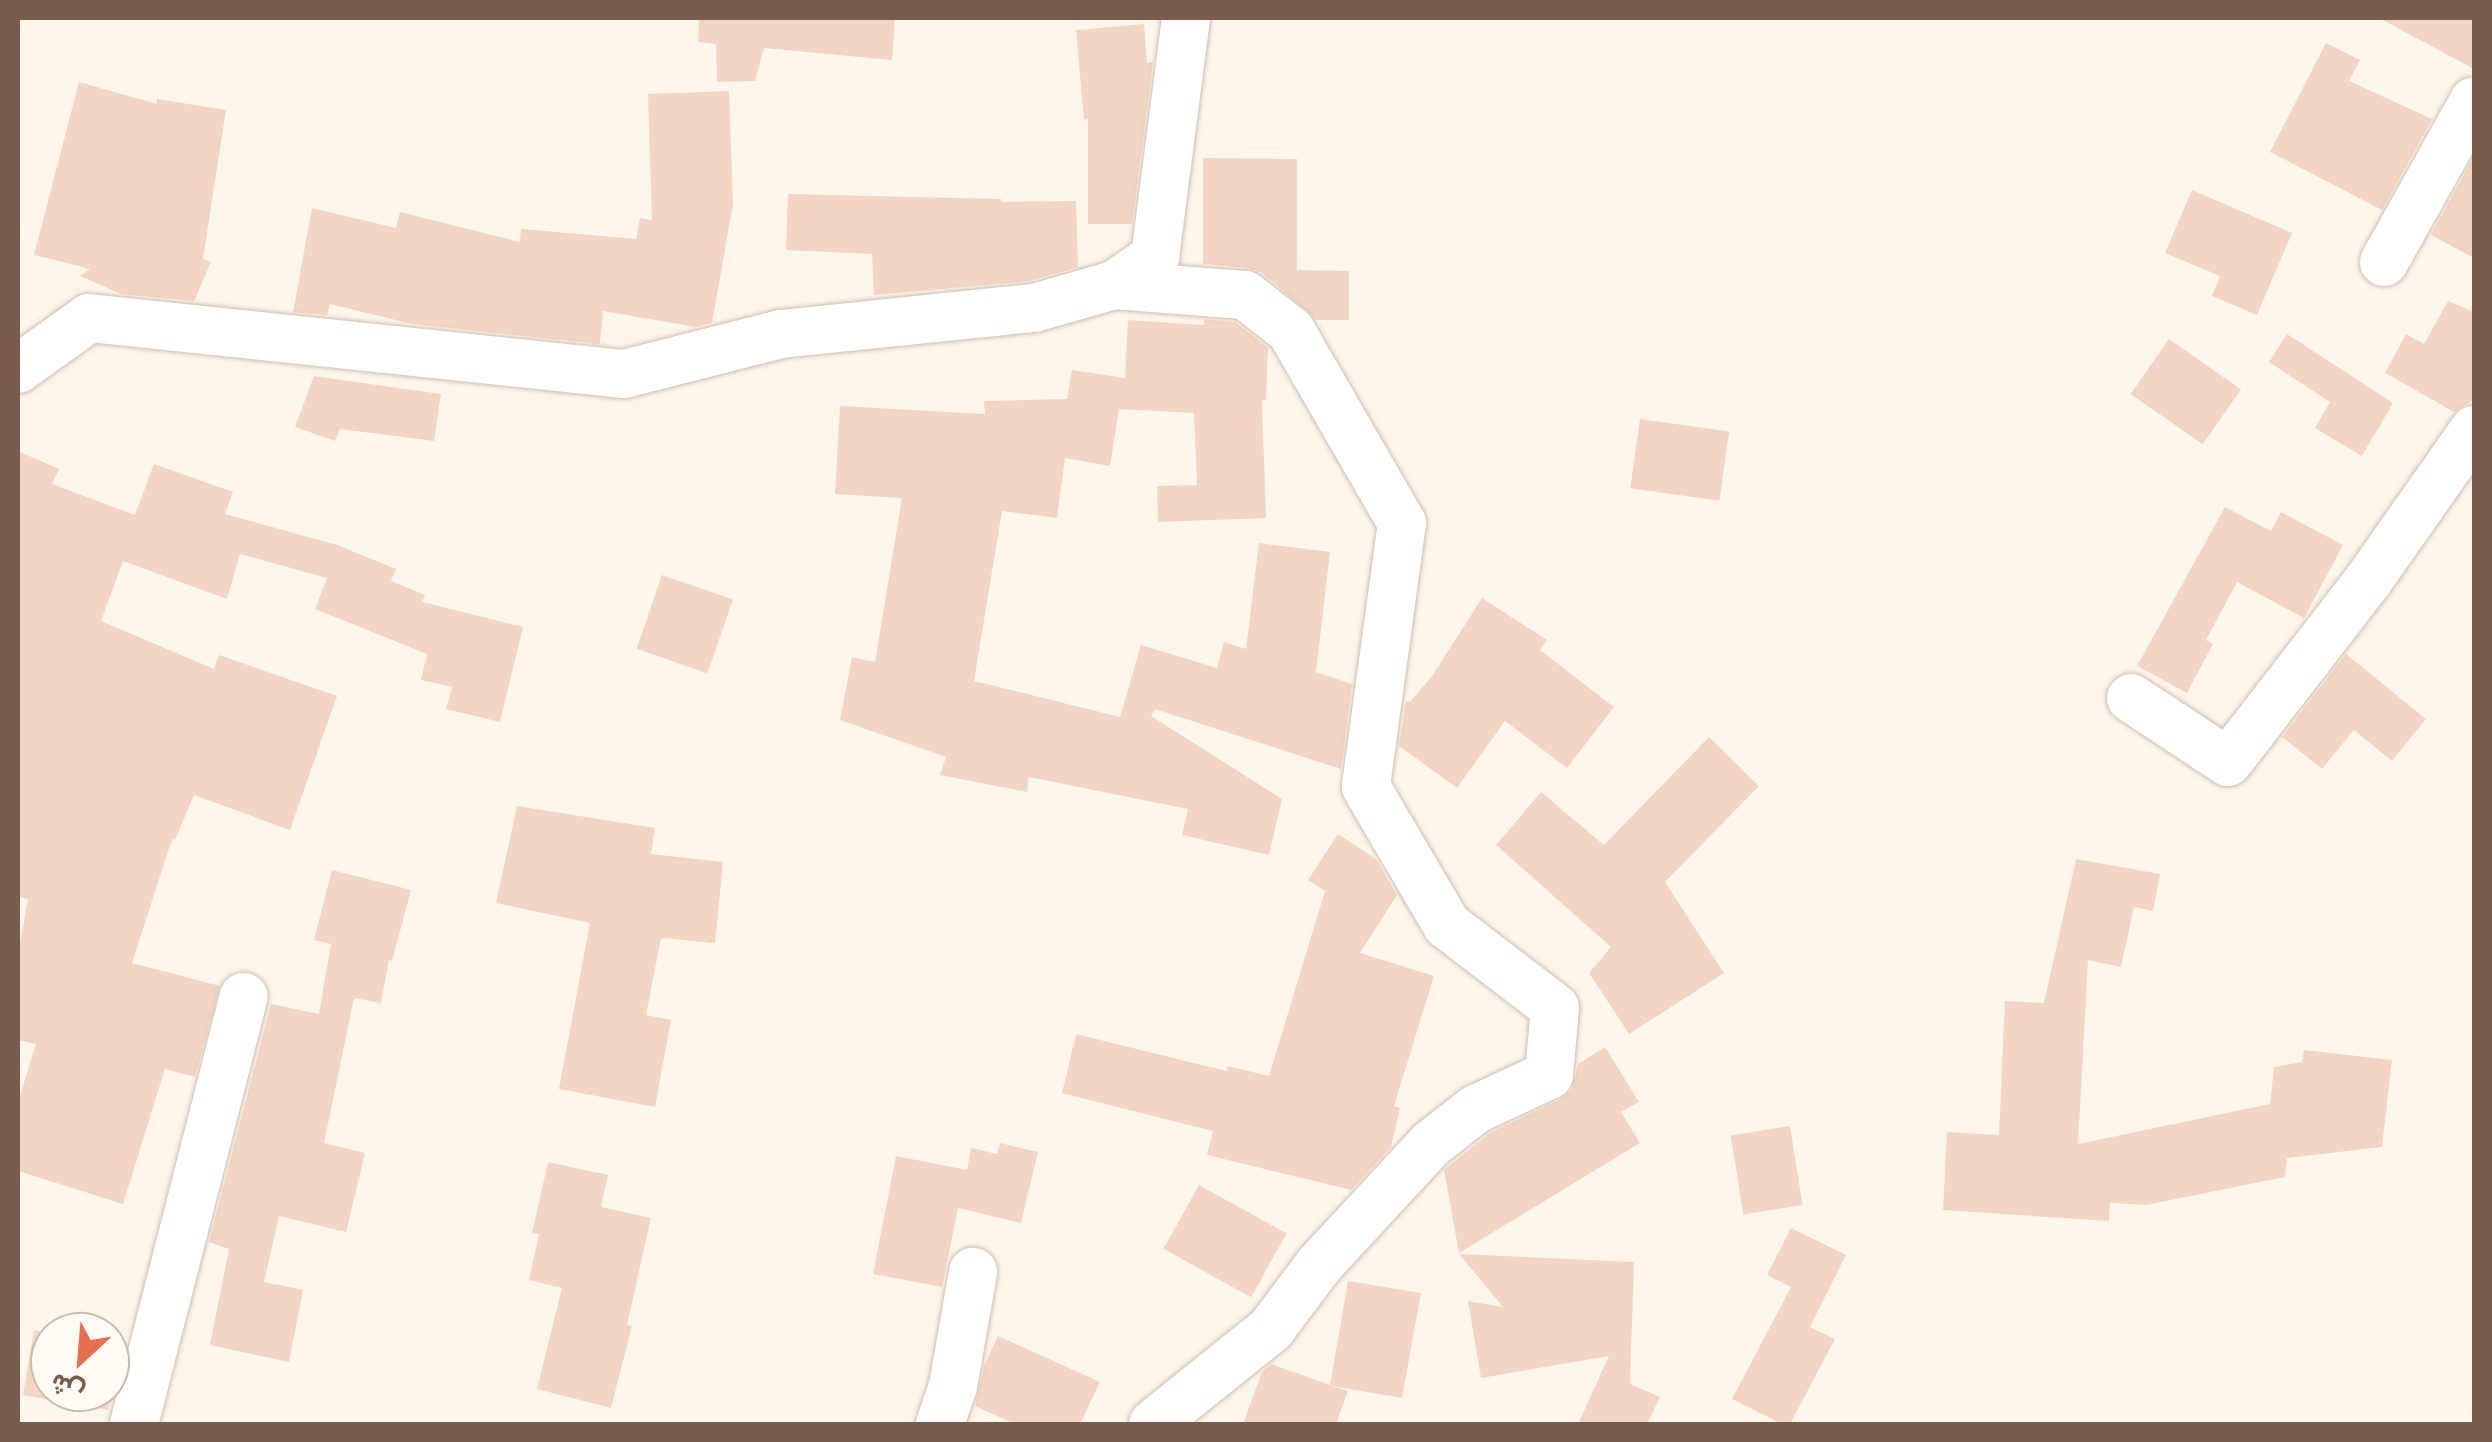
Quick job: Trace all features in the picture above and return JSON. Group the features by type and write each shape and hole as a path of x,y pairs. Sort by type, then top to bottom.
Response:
{"street":[{"path":"18,370 89,318 624,374 781,334 1034,308 1114,285 1155,257 1186,18"},
{"path":"2384,262 2474,101"},
{"path":"1114,285 1245,294 1291,331 1402,523 1366,787 1447,925 1555,1008 1549,1075 1476,1109 1432,1144 1319,1265 1271,1329 1152,1424"},
{"path":"2131,698 2228,762 2370,578 2474,430"},
{"path":"134,1424 244,997"},
{"path":"940,1424 953,1386 973,1272"}],"building":[{"path":"699,18 895,18 892,60 764,48 755,81 717,82 716,44 698,42"},
{"path":"2379,18 2474,18 2474,69"},
{"path":"1144,24 1147,63 1153,62 1132,224 1088,224 1088,119 1084,120 1076,30"},
{"path":"2326,43 2360,60 2349,81 2432,119 2382,210 2270,152"},
{"path":"79,82 157,104 157,99 226,110 203,259 211,262 194,301 121,294 80,276 90,269 34,255"},
{"path":"729,91 733,204 712,323 696,327 603,311 600,344 412,324 330,304 327,315 293,312 312,208 396,228 400,212 520,242 521,229 636,239 640,218 652,220 648,94"},
{"path":"2474,156 2474,258 2431,235"},
{"path":"1203,158 1297,159 1297,270 1349,271 1349,320 1317,320 1262,273 1203,264"},
{"path":"2192,190 2292,233 2257,315 2212,296 2220,276 2165,253"},
{"path":"788,194 1076,201 1078,267 1029,281 874,295 872,254 786,250"},
{"path":"2448,301 2474,312 2474,399 2454,412 2385,373 2406,334 2424,344"},
{"path":"1204,319 1235,322 1268,348 1266,400 1262,400 1266,518 1158,522 1157,486 1197,485 1194,413 1119,409 1110,466 1065,458 1057,518 1002,511 974,681 1120,717 1141,645 1217,668 1224,642 1246,649 1259,543 1330,552 1316,672 1352,684 1341,769 1155,709 1151,716 1282,799 1269,855 1182,835 1188,809 1029,777 1027,792 940,775 946,757 840,720 852,657 875,662 902,498 835,494 840,406 985,414 984,401 1067,399 1072,370 1125,378 1128,320 1204,325"},
{"path":"2287,334 2393,403 2362,456 2315,428 2330,402 2269,362"},
{"path":"2169,339 2241,389 2203,444 2131,394"},
{"path":"314,376 441,394 434,441 340,429 335,441 295,427"},
{"path":"1640,419 1729,432 1719,501 1630,488"},
{"path":"18,451 59,469 52,484 135,515 154,464 233,492 225,514 337,545 396,569 391,581 425,595 422,602 523,627 500,722 446,709 452,687 421,680 427,654 315,609 327,578 240,554 227,599 123,561 101,621 214,669 219,655 337,696 290,830 194,795 175,840 172,839 132,963 220,986 195,1077 165,1069 123,1204 18,1171 18,1102 36,1044 18,1040 18,955 28,899 18,897"},
{"path":"2225,507 2271,531 2281,512 2343,545 2304,618 2237,582 2206,640 2213,644 2187,693 2137,666"},
{"path":"662,575 733,599 708,673 637,649"},
{"path":"1482,598 1547,640 1540,650 1614,707 1567,768 1505,721 1457,788 1399,746 1406,701 1410,702 1432,676"},
{"path":"2346,654 2426,719 2392,761 2354,730 2322,769 2282,737"},
{"path":"1709,737 1759,786 1665,882 1724,973 1629,1034 1589,973 1611,947 1496,845 1541,792 1604,845"},
{"path":"517,806 655,828 651,854 723,862 715,943 661,938 646,1015 671,1020 655,1107 559,1089 590,923 496,903"},
{"path":"1338,834 1376,859 1397,895 1360,953 1434,976 1394,1106 1400,1108 1391,1147 1351,1190 1207,1155 1213,1131 1062,1093 1076,1034 1226,1071 1228,1066 1269,1076 1325,891 1308,880"},
{"path":"2076,859 2160,874 2153,911 2134,907 2121,967 2088,960 2078,1144 2270,1104 2274,1067 2302,1062 2304,1050 2392,1060 2382,1147 2287,1158 2285,1177 2146,1205 2110,1203 2109,1221 1943,1210 1947,1132 1999,1135 2005,1001 2044,1003"},
{"path":"332,870 411,890 392,961 389,960 381,1003 354,998 324,1143 365,1153 346,1232 279,1216 264,1282 303,1290 289,1362 210,1345 229,1249 209,1242 271,1004 319,1014 331,944 314,940"},
{"path":"1605,1047 1639,1102 1621,1112 1640,1143 1459,1253 1444,1170 1490,1133 1561,1099 1572,1090 1578,1064"},
{"path":"1790,1126 1803,1205 1743,1214 1731,1135"},
{"path":"1000,1143 1038,1152 1021,1223 958,1208 942,1287 873,1274 896,1156 967,1170 971,1148 997,1154"},
{"path":"548,1162 608,1175 601,1207 651,1218 627,1325 632,1326 611,1408 537,1389 562,1288 529,1280 539,1234 532,1233"},
{"path":"1199,1185 1286,1233 1251,1297 1164,1249"},
{"path":"1791,1228 1846,1255 1810,1327 1835,1339 1790,1424 1782,1424 1732,1399 1791,1287 1767,1275"},
{"path":"1459,1254 1634,1262 1630,1384 1660,1397 1647,1424 1578,1424 1609,1356 1481,1378 1468,1301 1503,1307"},
{"path":"1348,1281 1421,1293 1402,1398 1332,1386 1348,1391 1336,1424 1243,1424 1262,1372 1271,1364 1330,1385"},
{"path":"998,1336 1100,1382 1080,1424 1015,1424 975,1406 984,1366"},
{"path":"30,1354 30,1396 23,1395"}]}
